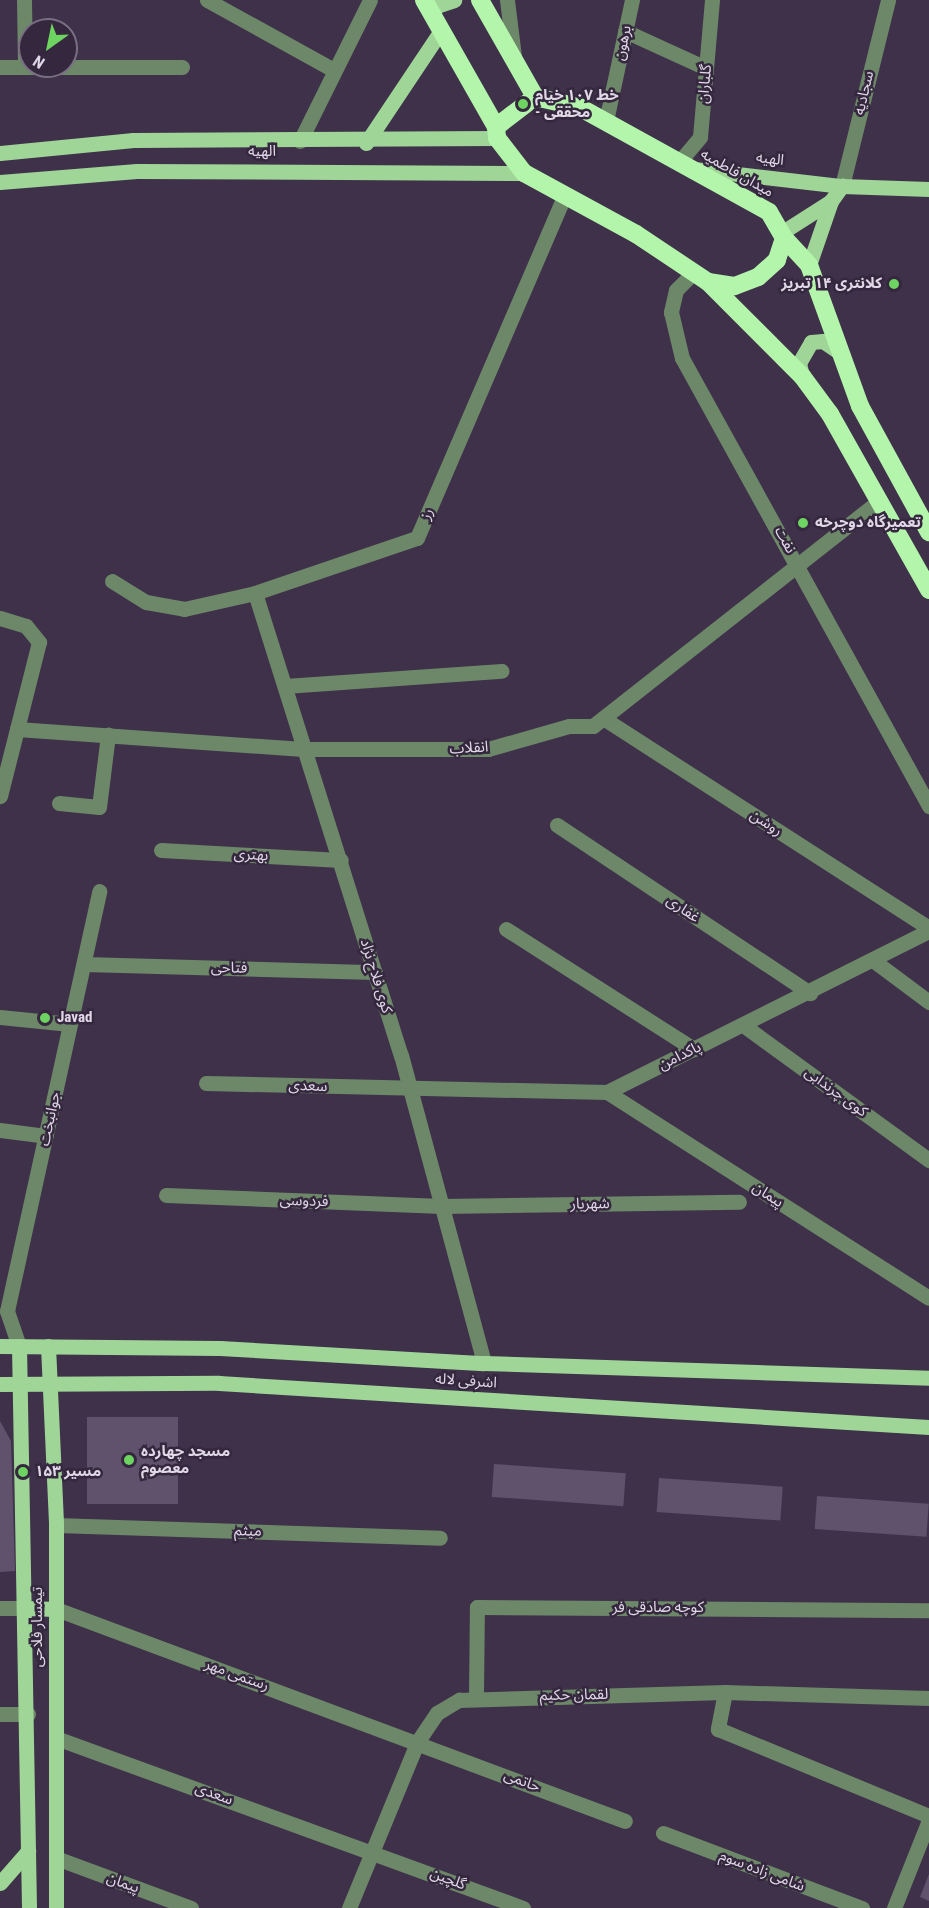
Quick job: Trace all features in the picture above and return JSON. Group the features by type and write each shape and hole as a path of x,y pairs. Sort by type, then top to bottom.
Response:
{"highway":[{"path":"426,0 440,32 496,132 524,173 565,194 701,278 802,376 830,414 929,590"},
{"path":"480,0 535,97 496,132"},
{"name":"میدان فاطمیه","path":"535,97 552,98 606,121 770,212 782,235 809,265"},
{"path":"701,278 734,286 758,277 777,260 782,235"},
{"path":"809,265 837,350 884,453 929,532"}],"main road":[{"path":"426,0 439,4 454,0"},
{"path":"366,142 440,32"},
{"name":"الهیه","path":"0,153 133,140 366,142 496,132"},
{"name":"الهیه","path":"687,165 842,186 929,189"},
{"name":"الهیه","path":"0,182 137,171 524,173"},
{"path":"809,265 831,201 842,186"},
{"path":"782,235 831,201"},
{"path":"802,376 799,363 811,342 823,341 837,350"},
{"name":"اشرفی لاله","path":"0,1346 220,1348 484,1363 929,1378"},
{"name":"تیمسار فلاحی","path":"19,1346 27,1608 29,1908"},
{"name":"تیمسار فلاحی","path":"48,1346 56,1525 56,1908"},
{"name":"اشرفی لاله","path":"0,1384 219,1383 929,1427"},
{"path":"27,1608 56,1609"},
{"path":"0,1883 18,1869 30,1849"}],"street":[{"path":"24,0 25,18"},
{"path":"207,0 334,70"},
{"path":"300,141 370,0"},
{"path":"507,0 514,59"},
{"name":"برهون","path":"606,121 632,0"},
{"name":"گلباران","path":"687,165 700,137 712,0"},
{"name":"سجادیه","path":"842,186 888,0"},
{"path":"626,31 706,68"},
{"path":"0,67 18,67"},
{"path":"78,67 182,68"},
{"name":"رز","path":"112,581 146,602 184,609 255,593 417,538 565,194"},
{"name":"نفت","path":"701,278 676,290 671,312 681,358 800,566 929,806"},
{"name":"انقلاب","path":"17,729 306,749 488,749 570,726 593,726 800,566 878,502"},
{"name":"کوی فلاح نژاد","path":"255,593 341,860 410,1089 484,1363"},
{"path":"0,618 26,626 39,642 0,796"},
{"path":"285,686 501,671"},
{"name":"روشن","path":"603,718 929,929"},
{"path":"58,803 99,807 108,735"},
{"name":"غفاری","path":"557,825 810,993"},
{"name":"بهتری","path":"161,850 341,860"},
{"name":"جوانبخت","path":"19,1346 7,1311 99,891"},
{"path":"506,929 693,1049"},
{"name":"پاکدامن","path":"410,1089 607,1092 874,961 929,929"},
{"path":"874,961 929,1002"},
{"name":"فتاحی","path":"84,964 375,972"},
{"path":"0,1017 70,1024"},
{"name":"کوی چرندابی","path":"743,1025 929,1160"},
{"name":"سعدی","path":"206,1083 410,1089"},
{"name":"پیمان","path":"607,1092 929,1298"},
{"path":"0,1130 46,1136"},
{"name":"فردوسی","path":"166,1195 442,1206"},
{"name":"شهریار","path":"442,1206 739,1202"},
{"name":"میثم","path":"56,1525 440,1538"},
{"name":"کوچه صادقی فر","path":"476,1696 477,1607 929,1610"},
{"path":"0,1608 27,1608"},
{"name":"رستمی مهر","path":"56,1609 418,1741"},
{"path":"725,1692 718,1729 929,1818 894,1908"},
{"name":"لقمان حکیم","path":"349,1908 418,1741 437,1713 476,1696 725,1692 929,1698"},
{"path":"0,1714 28,1714"},
{"name":"سعدی","path":"56,1738 372,1851"},
{"name":"حاتمی","path":"418,1741 625,1821"},
{"name":"شامی زاده سوم","path":"663,1833 862,1908"},
{"name":"گلچین","path":"372,1851 523,1908"},
{"name":"پیمان","path":"56,1858 191,1908"}],"building":[{"name":"مسجد چهارده معصوم","path":"87,1417 178,1417 178,1504 87,1504"},
{"path":"0,1421 11,1441 15,1571 0,1572"},
{"path":"494,1464 626,1473 623,1506 492,1497"},
{"path":"659,1478 783,1487 780,1521 657,1512"},
{"path":"817,1496 929,1504 926,1537 815,1529"},
{"path":"929,1874 929,1901 920,1897"}],"place":[{"name":"خط ۱۰۷ خیام - محققی","path":"523,104"},
{"name":"کلانتری ۱۴ تبریز","path":"894,284"},
{"name":"تعمیرگاه دوچرخه","path":"803,523"},
{"name":"Javad","path":"45,1018"},
{"name":"مسجد چهارده معصوم","path":"129,1460"},
{"name":"مسیر ۱۵۳","path":"23,1472"}]}
